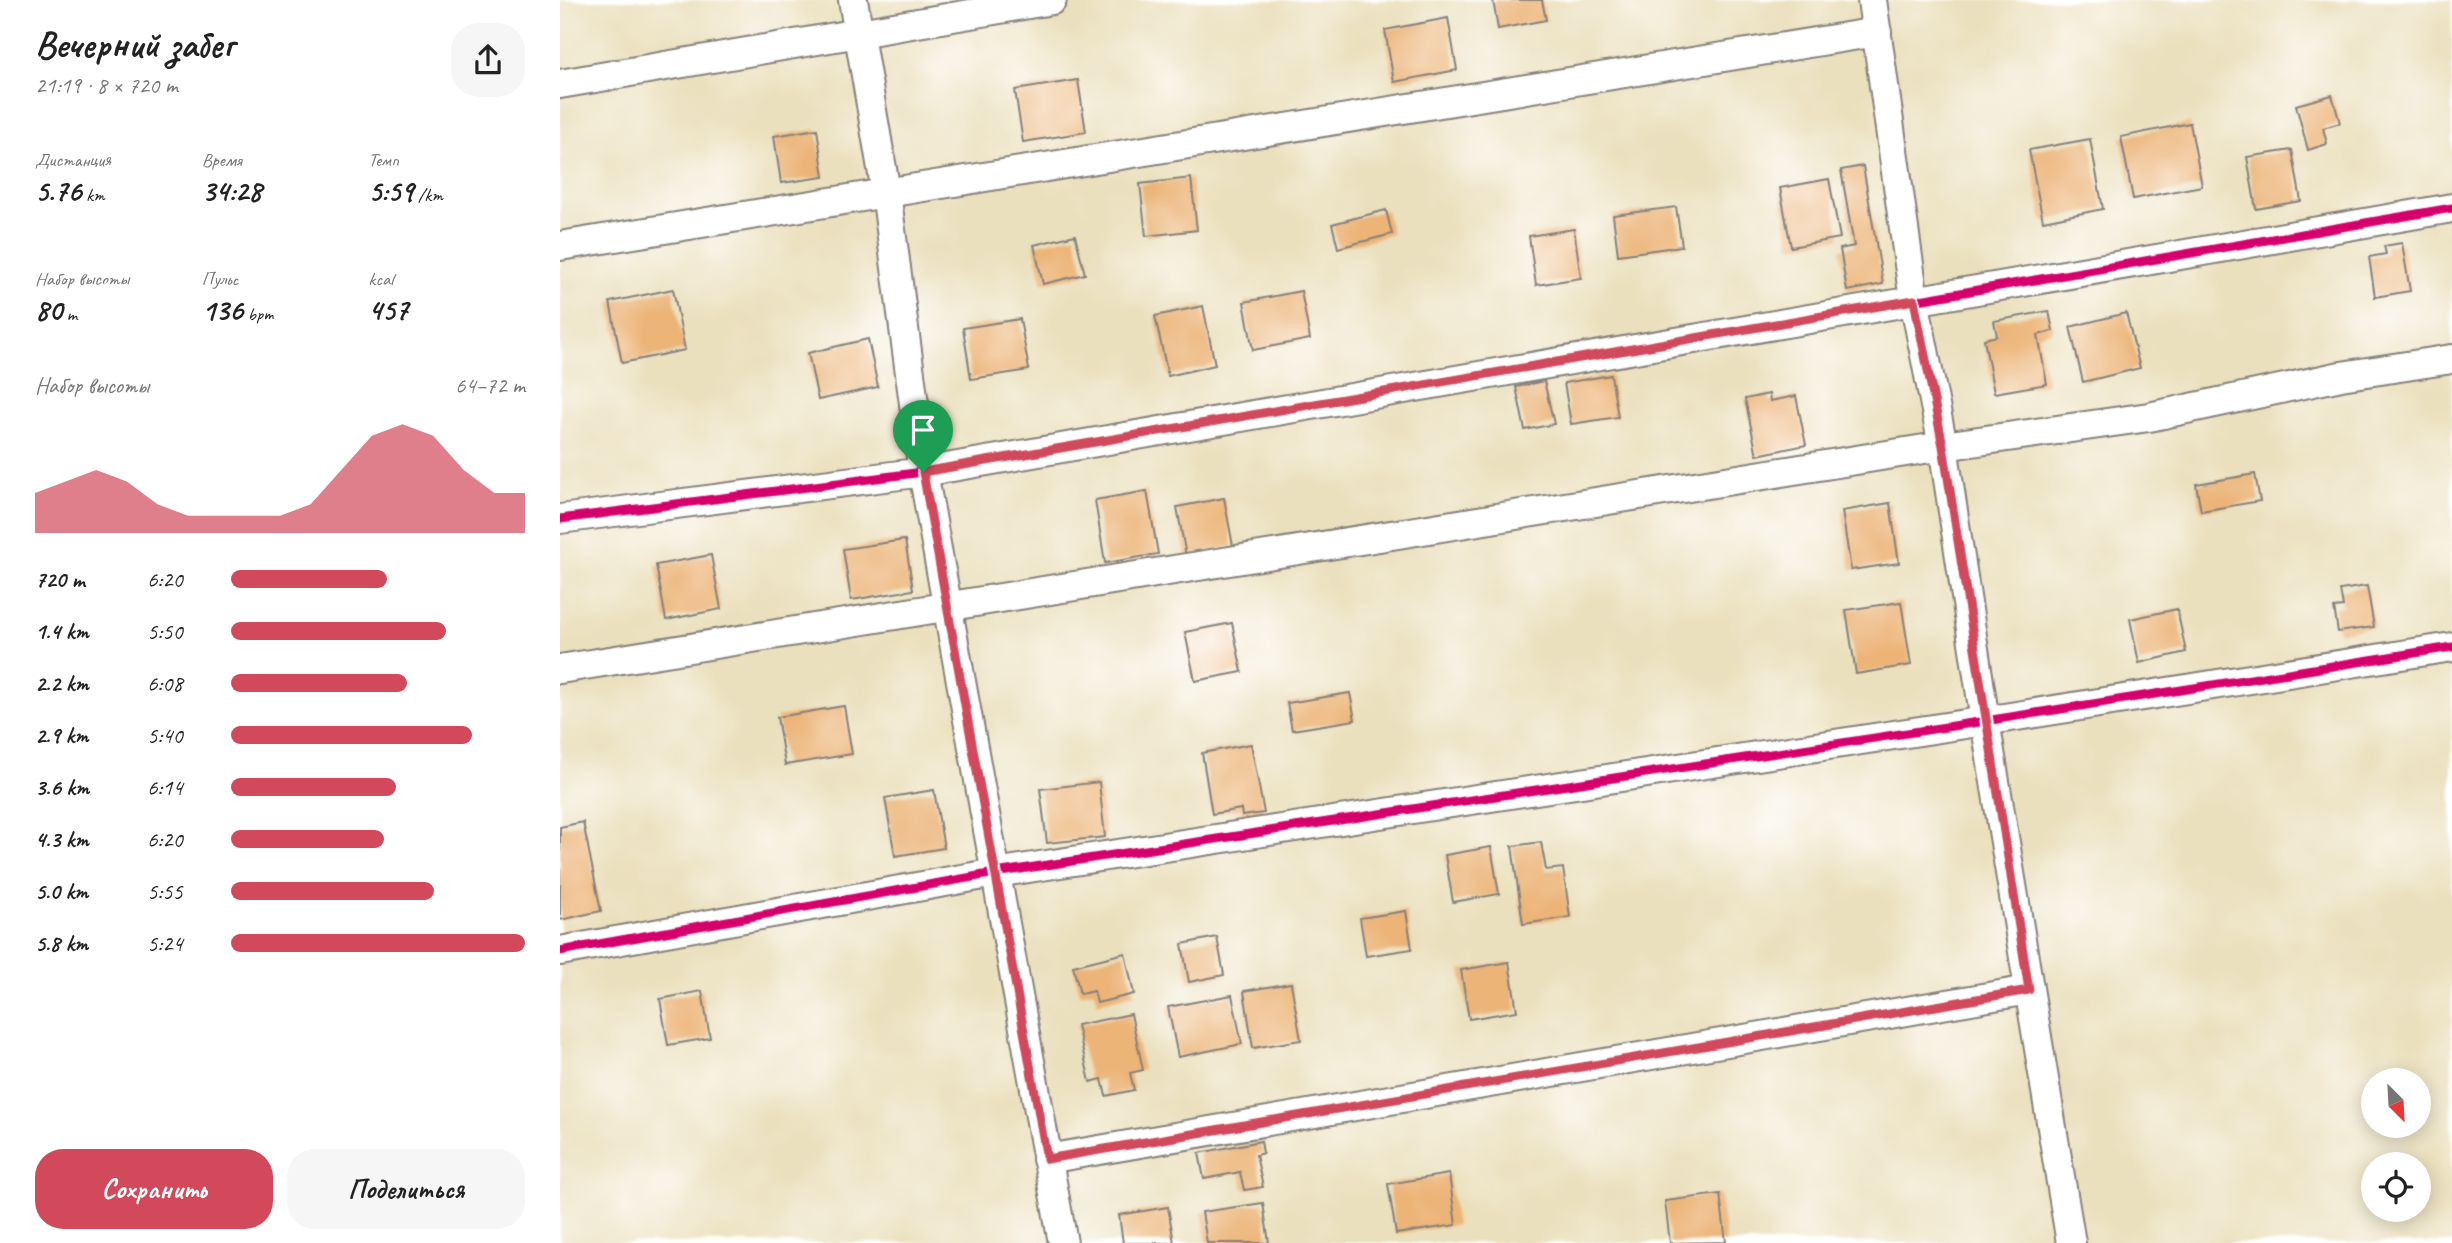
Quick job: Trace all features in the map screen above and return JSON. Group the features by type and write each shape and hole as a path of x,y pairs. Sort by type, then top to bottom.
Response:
{"street":[{"path":"853,0 886,192 923,472 1063,1243"},
{"path":"560,84 1052,0"},
{"path":"1872,0 1914,300 1943,446 2070,1243"},
{"path":"560,246 1877,32"},
{"path":"560,519 923,472 2452,208"},
{"path":"560,669 1943,446 2149,417 2341,376 2452,359"},
{"path":"560,951 995,873 2452,647"},
{"path":"1047,1159 2029,990"}],"building":[{"path":"1493,0 1542,0 1546,20 1498,29"},
{"path":"1448,18 1457,70 1394,82 1385,30"},
{"path":"1078,80 1086,132 1023,142 1015,90"},
{"path":"2332,95 2340,123 2323,128 2327,144 2308,150 2296,105"},
{"path":"2190,123 2202,186 2133,199 2121,137"},
{"path":"817,129 824,177 781,183 774,136"},
{"path":"2090,139 2103,209 2043,221 2029,150"},
{"path":"2292,150 2301,201 2256,209 2247,157"},
{"path":"1863,166 1883,284 1847,291 1840,249 1854,246 1841,170"},
{"path":"1191,178 1197,230 1146,236 1140,184"},
{"path":"1829,179 1840,238 1791,247 1780,188"},
{"path":"1676,207 1682,246 1618,255 1613,215"},
{"path":"1386,210 1392,234 1338,248 1332,224"},
{"path":"1574,229 1581,278 1536,285 1529,236"},
{"path":"1075,235 1085,274 1043,284 1034,245"},
{"path":"2402,243 2410,291 2375,297 2369,257 2386,254 2384,246"},
{"path":"673,289 685,350 622,363 610,302"},
{"path":"1301,291 1310,339 1253,350 1244,302"},
{"path":"1203,306 1215,365 1168,376 1155,316"},
{"path":"2049,311 2053,331 2038,335 2047,384 1994,393 1984,339 1997,336 1994,321"},
{"path":"2126,313 2140,368 2083,382 2070,327"},
{"path":"1020,319 1029,370 971,379 963,328"},
{"path":"868,339 878,387 818,400 808,353"},
{"path":"1611,375 1618,417 1571,424 1564,383"},
{"path":"1544,381 1554,424 1525,430 1516,387"},
{"path":"1769,394 1770,401 1796,396 1806,445 1757,455 1745,399"},
{"path":"2255,474 2260,501 2201,511 2196,484"},
{"path":"1147,491 1158,554 1105,563 1095,500"},
{"path":"1224,498 1233,546 1186,556 1177,507"},
{"path":"1890,503 1899,563 1851,570 1842,511"},
{"path":"905,540 913,590 851,600 843,549"},
{"path":"711,555 721,609 666,620 656,565"},
{"path":"2367,586 2374,627 2338,632 2334,608 2343,607 2340,590"},
{"path":"1901,602 1911,665 1856,674 1846,610"},
{"path":"2177,609 2186,652 2139,663 2130,619"},
{"path":"1232,623 1242,672 1195,681 1185,632"},
{"path":"1350,693 1355,720 1292,730 1287,703"},
{"path":"844,706 852,754 785,765 777,717"},
{"path":"1251,744 1264,813 1242,816 1241,809 1212,814 1202,753"},
{"path":"1099,782 1105,837 1047,843 1040,789"},
{"path":"934,790 944,848 895,856 885,798"},
{"path":"583,822 601,911 560,920 560,827"},
{"path":"1541,842 1546,870 1563,868 1570,917 1523,924 1512,846"},
{"path":"1491,847 1499,894 1453,902 1445,855"},
{"path":"1406,911 1412,949 1366,956 1360,918"},
{"path":"1217,937 1224,975 1189,982 1182,944"},
{"path":"1125,953 1134,994 1097,1003 1094,991 1080,994 1073,966"},
{"path":"1509,962 1517,1011 1469,1019 1461,970"},
{"path":"1291,983 1301,1040 1253,1048 1244,991"},
{"path":"702,991 710,1038 668,1045 660,999"},
{"path":"1232,995 1242,1044 1178,1057 1168,1007"},
{"path":"1131,1014 1143,1070 1130,1073 1134,1090 1106,1096 1102,1079 1090,1082 1077,1025"},
{"path":"1261,1141 1263,1153 1256,1155 1263,1187 1244,1190 1240,1172 1204,1179 1199,1153"},
{"path":"1449,1174 1456,1225 1396,1234 1388,1184"},
{"path":"1720,1194 1726,1242 1670,1243 1665,1201"},
{"path":"1263,1203 1269,1243 1207,1243 1202,1212"},
{"path":"1168,1207 1174,1243 1123,1243 1119,1215"}],"cycle path":[{"path":"560,519 923,472 2452,208"},
{"path":"560,951 995,873 2452,647"}],"route":[{"path":"1914,300 1943,446 2029,990 1047,1159 923,472 1914,300"}]}
